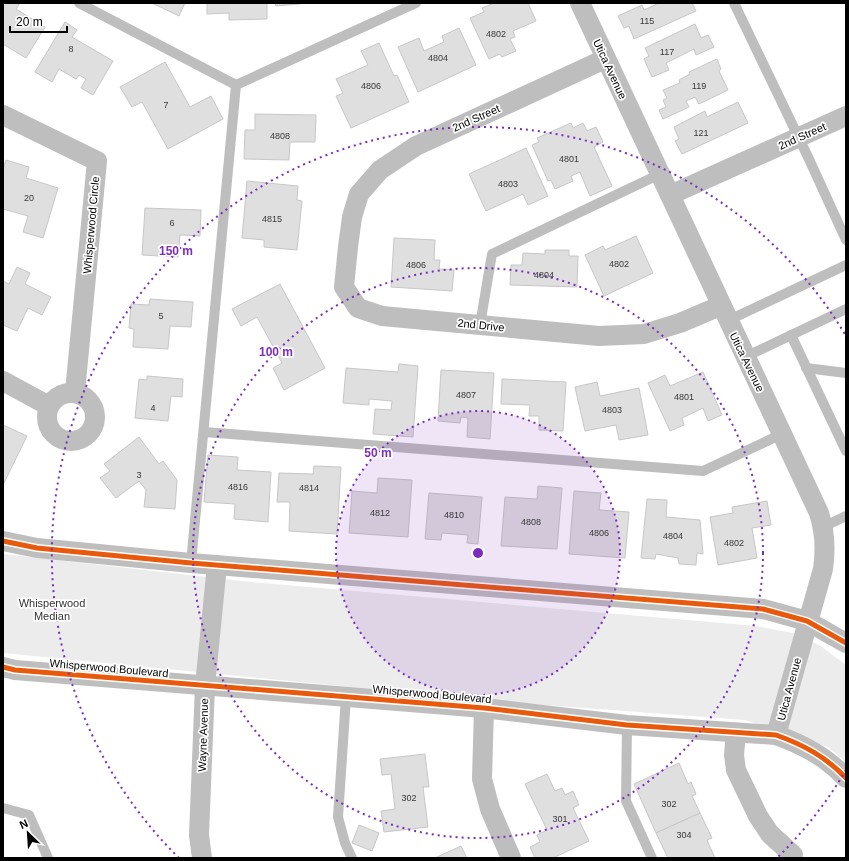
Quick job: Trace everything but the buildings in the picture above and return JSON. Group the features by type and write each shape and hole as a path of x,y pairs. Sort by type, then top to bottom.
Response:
{"street":[{"name":"Utica Avenue","path":"580,3 819,513 823,527 825,554 822,568 791,686 776,736"},
{"name":"2nd Street","path":"359,194 380,170 416,146 606,59"},
{"name":"Whisperwood Circle","path":"3,114 97,161 75,392"},
{"name":"2nd Street","path":"670,195 846,116"},
{"name":"2nd Drive","path":"359,194 352,217 344,287 358,308 382,316 599,336 644,334 680,323 724,313"},
{"path":"3,382 49,406"},
{"path":"75,392 89,400 96,415 92,430 86,436 71,441 62,440 55,435 47,422 49,406 60,395 75,392"},
{"path":"3,541 37,548 191,563 763,609 807,622 845,640"},
{"name":"Wayne Avenue","path":"202,858 199,835 204,686 217,565"},
{"name":"Whisperwood Boulevard","path":"3,667 15,670 484,708 627,725 776,736 798,743 815,752 846,778"},
{"path":"484,708 482,779 490,809 511,858"},
{"path":"736,733 734,755 736,770 758,816 770,834 793,855"}],"lane":[{"path":"79,3 236,85"},
{"path":"236,85 416,3"},
{"path":"734,3 846,240"},
{"path":"191,563 236,85"},
{"path":"480,325 492,254 660,174"},
{"path":"724,313 846,265"},
{"path":"745,357 846,309"},
{"path":"791,335 845,447"},
{"path":"806,368 846,373"},
{"path":"204,432 703,471 782,434"},
{"path":"823,527 846,516"},
{"path":"346,697 338,817 345,843 352,858"},
{"path":"627,725 626,801 652,858"},
{"path":"3,808 28,815 48,858"}],"green space":[{"name":"Whisperwood Median","path":"3,554 251,582 756,626 793,633 819,645 846,665 846,762 828,747 745,720 503,702 3,653"}],"cycle path":[{"path":"3,541 37,548 191,563 763,609 807,621 846,643"},
{"path":"3,667 15,670 484,708 627,725 776,735 814,752 831,764 846,778"}]}
